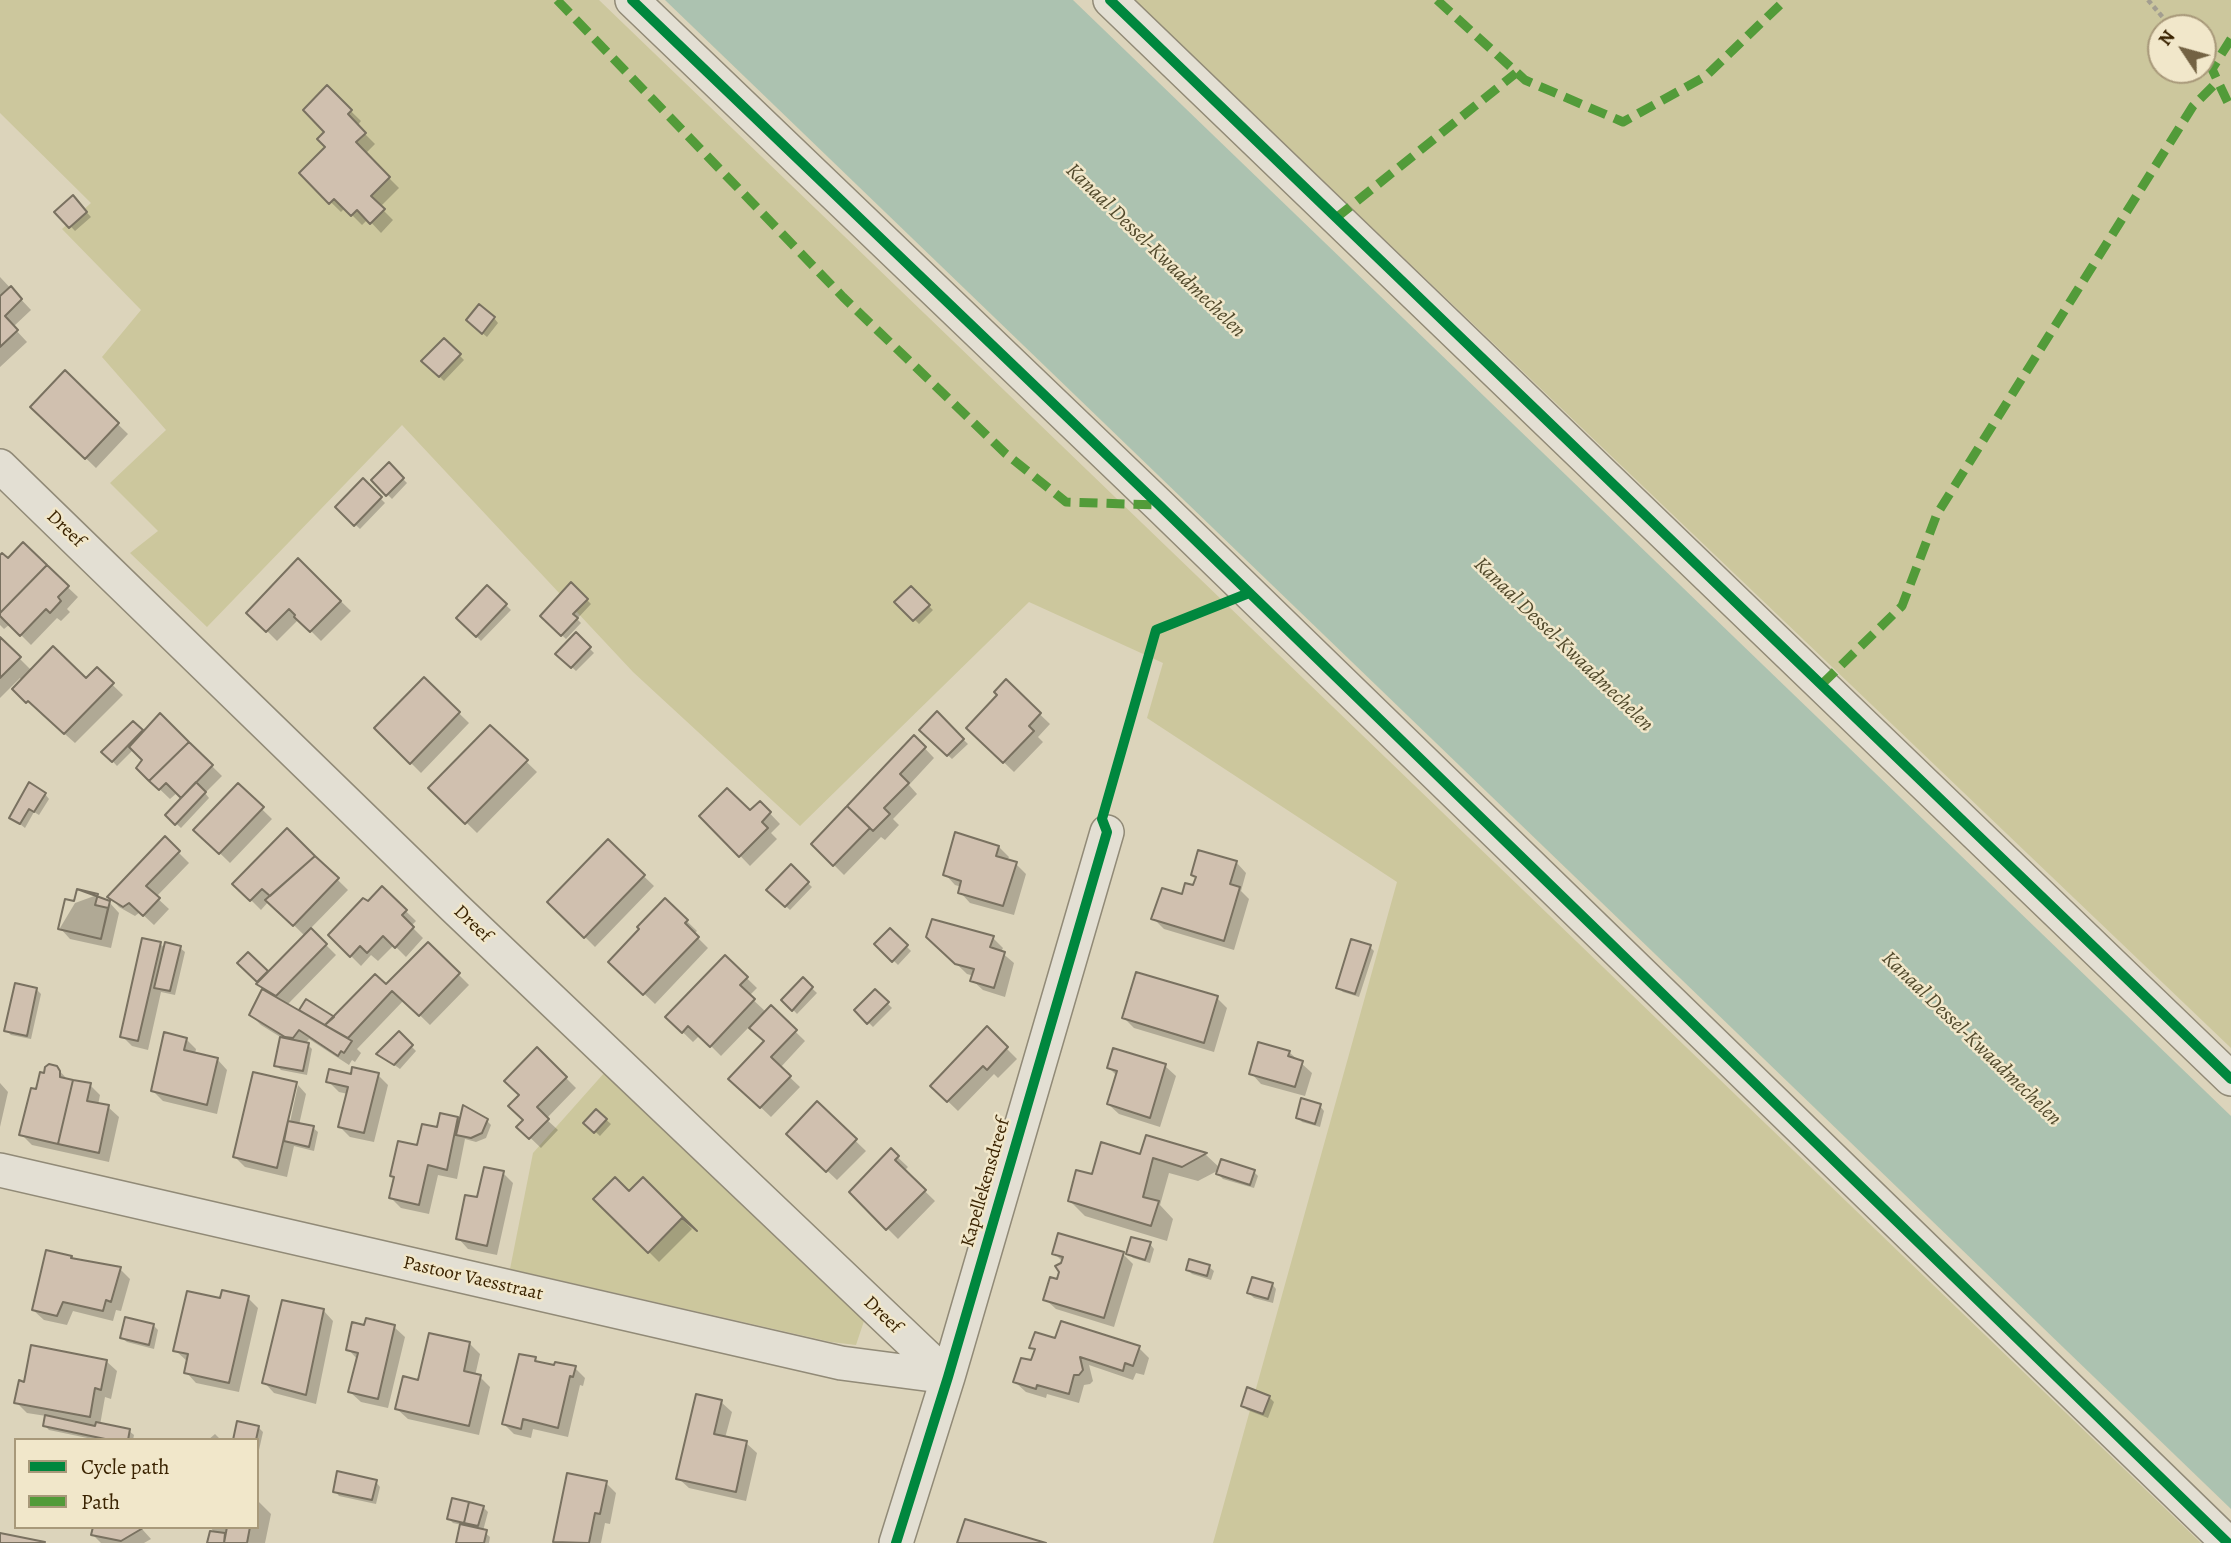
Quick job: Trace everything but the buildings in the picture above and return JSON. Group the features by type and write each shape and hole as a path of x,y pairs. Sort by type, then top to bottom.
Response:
{"street":[{"path":"632,0 1169,515 2228,1543"},
{"path":"1110,0 2231,1079"},
{"name":"Dreef","path":"0,466 444,897 948,1377"},
{"name":"Kapellekensdreef","path":"896,1543 948,1377 1107,832"},
{"name":"Pastoor Vaesstraat","path":"0,1170 841,1363 948,1377"}],"path":[{"path":"2148,0 2160,14"}],"shaded area":[{"path":"0,0 599,0 2201,1543 1213,1543 1397,882 1147,718 1163,663 1029,602 800,826 633,672 402,425 207,627 130,553 158,531 110,483 166,430 102,357 141,310 62,229 91,203 0,113"},
{"path":"1134,0 2231,0 2231,1048"},
{"path":"605,1072 864,1321 856,1345 831,1342 510,1269 533,1153"}],"water":[{"name":"Kanaal Dessel-Kwaadmechelen","path":"665,0 1073,0 2231,1116 2231,1509"}],"marked path":[{"path":"557,0 843,297 1006,454 1066,502 1159,505"},
{"path":"1437,0 1525,80 1623,122 1706,76 1785,0"},
{"path":"2231,39 2212,69 2231,109"},
{"path":"1336,218 1516,73"},
{"path":"1822,684 1902,606 1937,514 2193,106 2215,84"}],"cycle path":[{"path":"632,0 1159,505 2228,1543"},
{"path":"1110,0 2231,1079"},
{"path":"896,1543 948,1377 1107,832 1102,819 1156,630 1249,593"}]}
